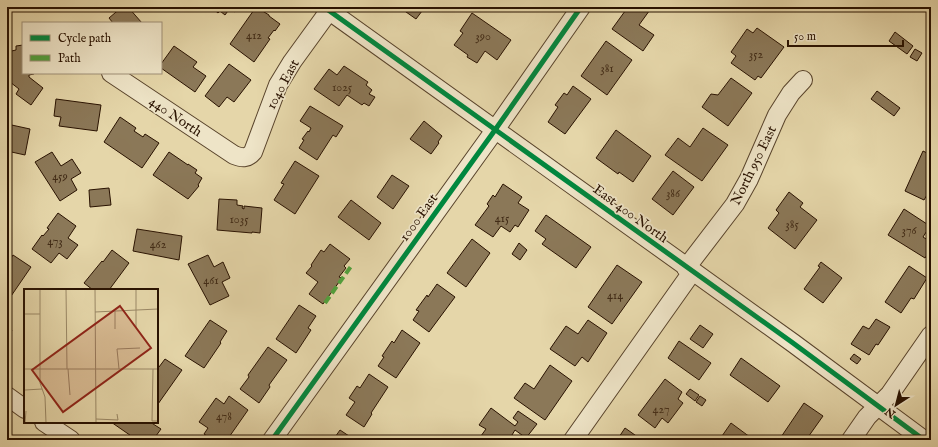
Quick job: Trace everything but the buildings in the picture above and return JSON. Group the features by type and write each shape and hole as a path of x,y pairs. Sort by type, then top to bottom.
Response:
{"street":[{"name":"1000 East","path":"272,440 581,7"},
{"name":"East 400 North","path":"326,9 924,440"},
{"name":"1040 East","path":"243,158 249,156 253,152 281,80 326,9"},
{"name":"440 North","path":"113,74 234,154 243,158"},
{"name":"North 950 East","path":"573,440 735,204 777,115 791,93 803,80"},
{"path":"851,440 867,417 890,394 931,335"},
{"path":"7,396 24,408"},
{"path":"46,423 68,432"}],"marked path":[{"path":"325,303 352,265"}],"cycle path":[{"path":"324,7 793,343 924,440"},
{"path":"272,440 495,130 581,7"}]}
